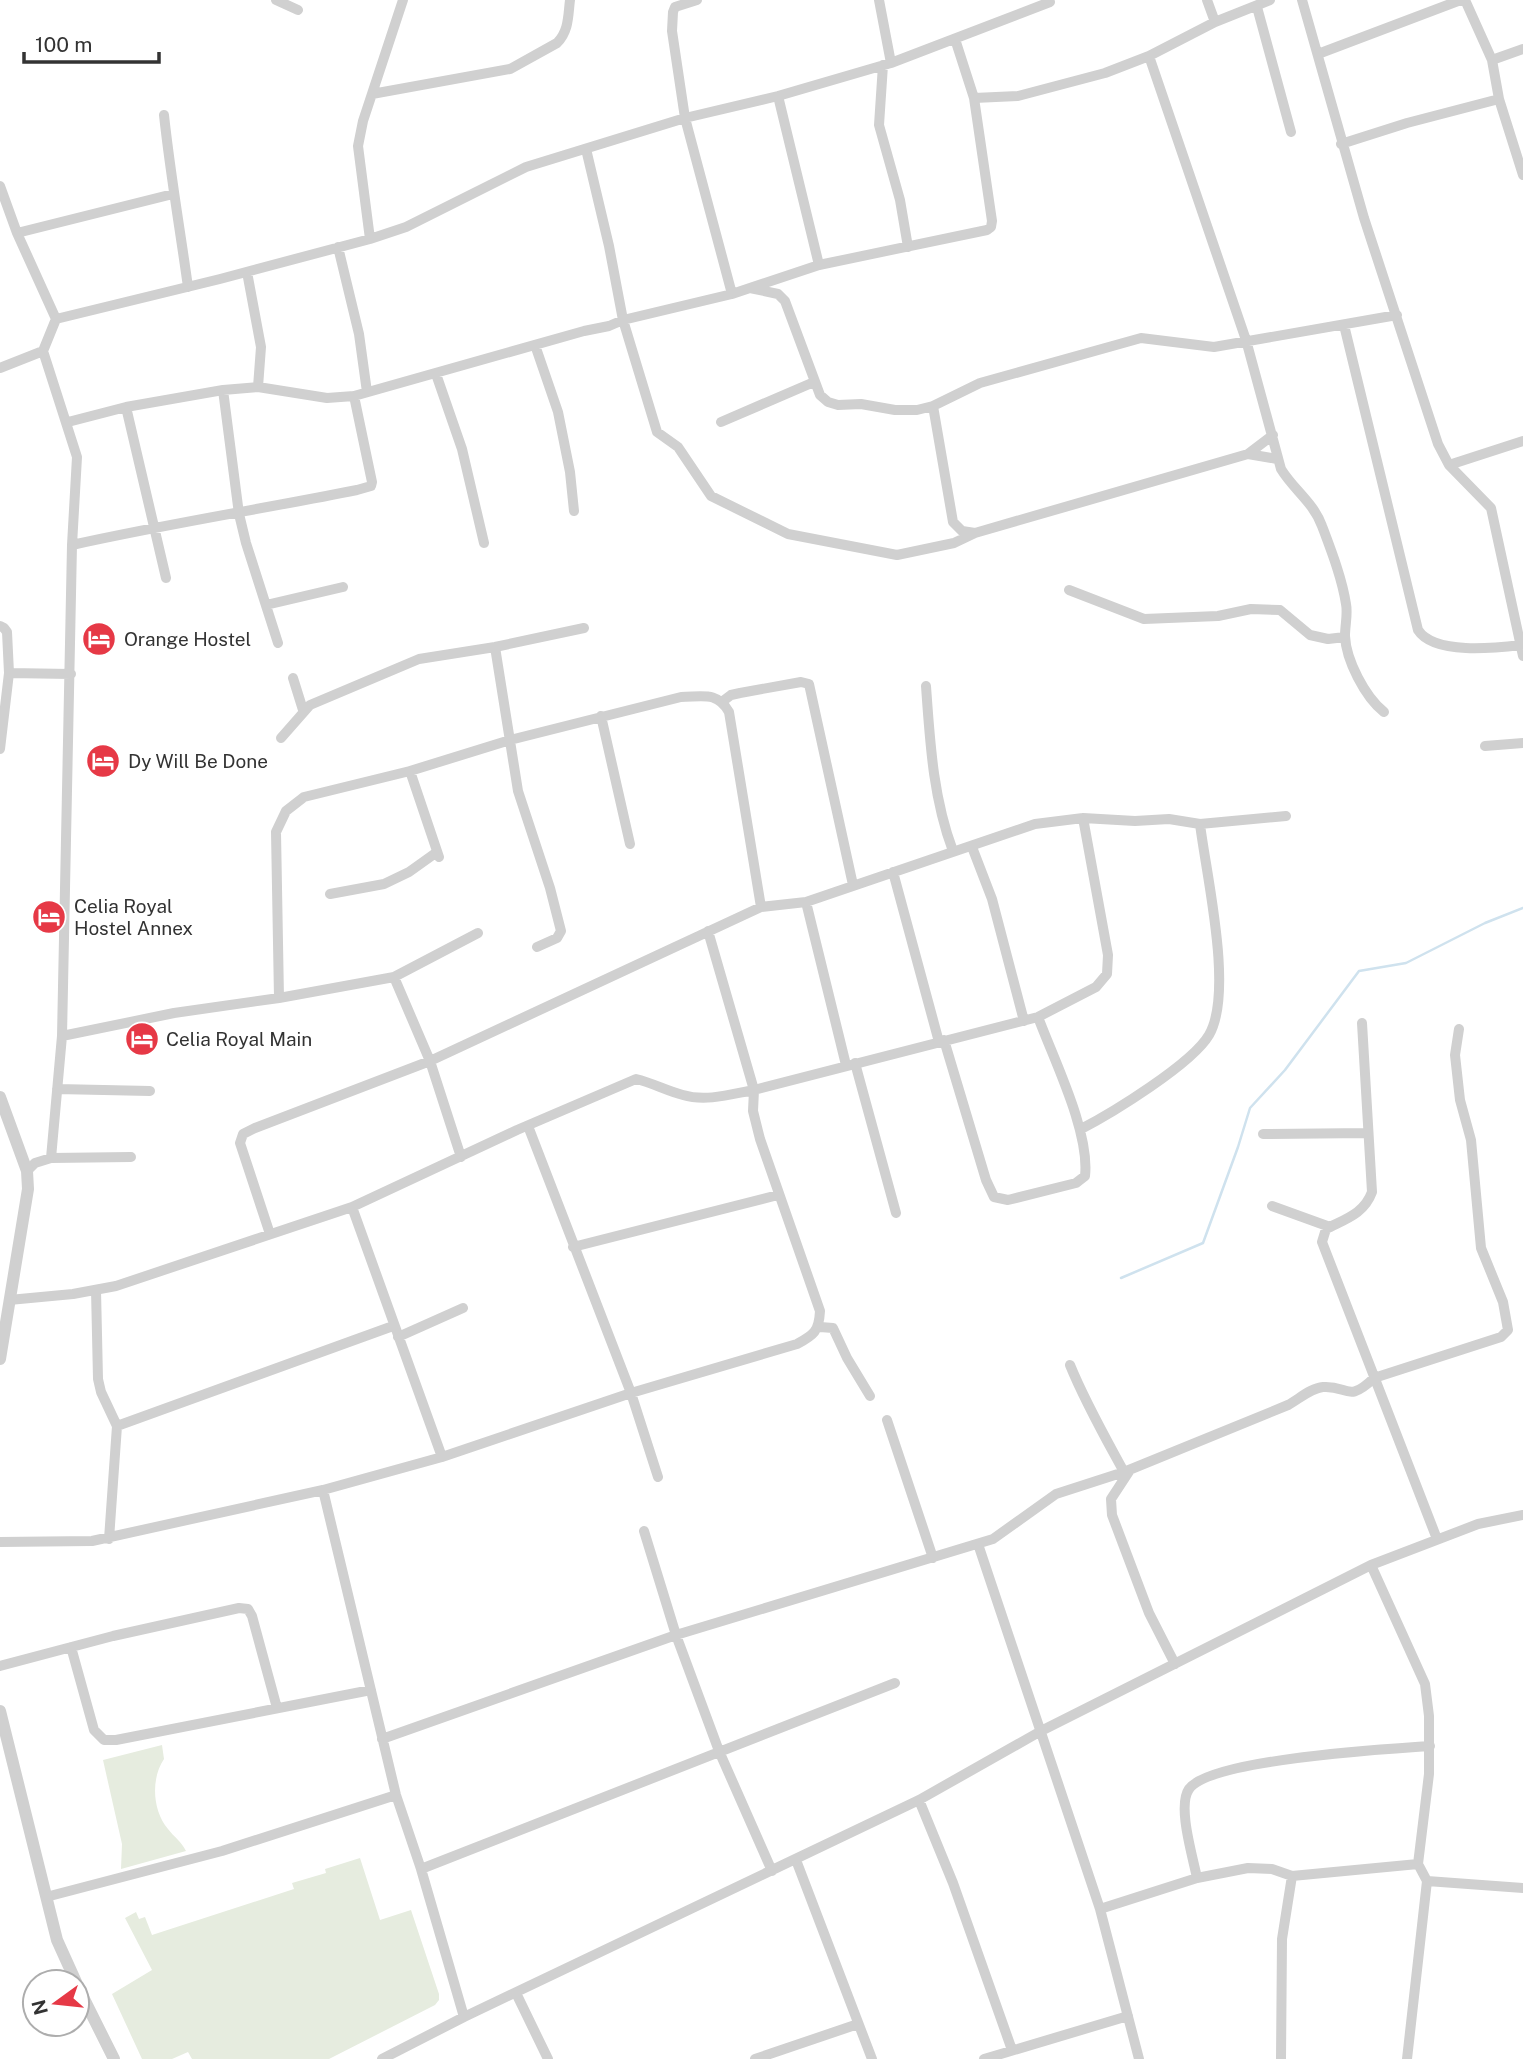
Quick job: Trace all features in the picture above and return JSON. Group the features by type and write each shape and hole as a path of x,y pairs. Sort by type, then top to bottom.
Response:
{"street":[{"path":"276,0 298,10"},
{"path":"370,239 358,146 403,0"},
{"path":"372,94 510,69 557,43 566,29 570,0"},
{"path":"879,0 887,64 879,125 900,200 908,247"},
{"path":"1207,0 1215,22"},
{"path":"974,98 1018,96 1105,73 1149,56 1215,22 1270,0"},
{"path":"1302,0 1341,144 1438,444 1449,465 1491,508 1522,650 1458,648 1429,640 1418,630 1344,325"},
{"path":"1318,54 1465,0 1492,60 1499,99 1523,176"},
{"path":"690,1 676,7 672,20 685,118 732,295"},
{"path":"55,318 188,287 370,239 406,227 526,167 685,118 778,96 887,64 1050,2"},
{"path":"1257,7 1291,132"},
{"path":"68,422 126,407 223,390 258,387 327,398 354,396 623,320 732,295 819,265 987,230 991,227 974,98 955,39"},
{"path":"1492,60 1523,49"},
{"path":"1149,56 1246,340 1278,459 1287,480 1305,498 1321,522 1347,605 1346,647 1364,690 1384,712"},
{"path":"778,96 819,265"},
{"path":"1341,144 1499,99"},
{"path":"164,115 188,287"},
{"path":"586,149 610,246 623,320 657,432 678,447 711,496 788,534 897,555 954,543 975,533 1248,454 1273,435"},
{"path":"0,186 17,233 55,318 43,351 68,422 77,457 72,545 62,1036 51,1158"},
{"path":"17,233 173,194"},
{"path":"338,247 359,334 367,392"},
{"path":"247,272 261,347 258,387"},
{"path":"748,288 778,294 785,302 814,382 820,395 828,402 895,410 917,410 933,406 980,383 1123,341 1141,338 1214,347 1397,315"},
{"path":"535,345 558,412 570,472 574,511"},
{"path":"0,368 43,351"},
{"path":"436,374 462,449 484,543"},
{"path":"721,422 814,382"},
{"path":"223,390 239,514 278,643"},
{"path":"72,545 371,486 354,396"},
{"path":"933,406 953,522 962,531 975,533"},
{"path":"126,407 166,578"},
{"path":"1449,465 1523,441"},
{"path":"1248,454 1278,459"},
{"path":"266,605 343,587"},
{"path":"1069,590 1144,619 1218,616 1251,609 1280,610 1310,635 1328,639 1345,637"},
{"path":"0,626 7,632 9,673 0,750"},
{"path":"281,738 303,710 316,701 419,659 495,647 584,628"},
{"path":"495,647 518,791 550,888 561,931 557,938 537,947"},
{"path":"9,673 71,674"},
{"path":"293,678 303,710"},
{"path":"723,701 740,693 801,681 809,684 853,885"},
{"path":"926,686 932,762 943,823 953,851"},
{"path":"279,998 276,832 286,811 304,797 410,771 510,740 681,697 710,696 723,701 729,712 761,907"},
{"path":"601,716 631,844"},
{"path":"1485,747 1523,744"},
{"path":"330,894 384,884 438,855 410,771"},
{"path":"270,1234 240,1143 243,1134 430,1061 761,907 806,902 1035,824 1083,818 1135,821 1169,819 1200,824 1286,816"},
{"path":"9,1300 116,1286 352,1207 636,1079 656,1083 684,1096 707,1098 754,1090 1038,1017 1096,987 1107,974 1108,955 1083,818"},
{"path":"1081,1129 1107,1116 1182,1063 1209,1035 1220,982 1215,920 1200,824"},
{"path":"972,847 992,899 1024,1021"},
{"path":"893,872 941,1041 986,1180 994,1197 1009,1200 1076,1183 1085,1176 1087,1161 1081,1129 1038,1017"},
{"path":"806,902 850,1064 896,1213"},
{"path":"0,1542 109,1539 323,1490 442,1457 631,1393 797,1344 813,1336 820,1327 820,1311 778,1195 753,1111 754,1090 708,931"},
{"path":"62,1036 174,1013 279,998 394,977 478,933"},
{"path":"394,977 430,1061 461,1157"},
{"path":"1362,1023 1372,1192 1368,1204 1331,1227 1323,1234 1322,1242 1437,1539"},
{"path":"382,1739 676,1635 978,1544 1001,1534 1056,1494 1127,1471 1288,1405 1313,1389 1327,1387 1348,1393 1359,1390 1374,1378 1501,1337 1508,1330 1503,1302 1481,1248 1471,1140 1460,1100 1455,1055 1459,1029"},
{"path":"57,1089 150,1091"},
{"path":"0,1097 27,1171 25,1207 0,1359"},
{"path":"528,1126 631,1393 658,1477"},
{"path":"1263,1134 1368,1133"},
{"path":"27,1171 35,1163 51,1158 131,1157"},
{"path":"573,1247 778,1195"},
{"path":"1272,1206 1331,1227"},
{"path":"352,1207 442,1457"},
{"path":"96,1290 98,1379 117,1426 109,1539"},
{"path":"398,1337 463,1308"},
{"path":"117,1426 393,1326"},
{"path":"820,1327 833,1328 870,1396"},
{"path":"1070,1365 1085,1402 1127,1471"},
{"path":"887,1420 933,1558"},
{"path":"1127,1471 1110,1505 1149,1613 1175,1664"},
{"path":"323,1490 396,1795 421,1868 464,2017"},
{"path":"382,2059 464,2017 919,1800 1041,1731 1371,1565 1478,1524 1523,1515"},
{"path":"644,1531 676,1635 719,1751 772,1871"},
{"path":"978,1544 1100,1909 1139,2059"},
{"path":"1371,1565 1425,1684 1429,1716 1429,1774 1418,1864 1427,1881 1407,2059"},
{"path":"0,1666 239,1608 248,1609 276,1708"},
{"path":"71,1647 94,1730 104,1740 116,1740 371,1690"},
{"path":"421,1868 541,1824 895,1683"},
{"path":"0,1711 57,1940 69,1968"},
{"path":"1198,1878 1185,1812 1188,1790 1198,1780 1228,1770 1311,1756 1430,1746"},
{"path":"46,1898 222,1851 396,1795"},
{"path":"919,1800 953,1883 1012,2050"},
{"path":"796,1860 872,2059"},
{"path":"1100,1909 1198,1878 1248,1868 1272,1869 1292,1877 1418,1864"},
{"path":"1281,2059 1282,1939 1292,1877"},
{"path":"1427,1881 1523,1888"},
{"path":"516,1993 548,2059"},
{"path":"91,2013 114,2059"},
{"path":"984,2059 1128,2016"},
{"path":"755,2059 858,2024"}],"shaded area":[{"path":"162,1745 164,1759 155,1784 156,1804 170,1832 186,1851 121,1869 122,1844 103,1760"},
{"path":"360,1858 380,1920 411,1910 439,1994 435,2005 329,2059 192,2059 188,2052 172,2059 142,2059 112,1994 152,1970 125,1918 136,1912 139,1919 145,1917 152,1935 294,1889 292,1883 326,1873 325,1869"}],"waterway":[{"path":"1121,1278 1203,1243 1250,1108 1285,1070 1359,971 1406,963 1485,923 1523,908"}],"place":[{"name":"Orange Hostel","path":"99,639"},
{"name":"Dy Will Be Done","path":"103,761"},
{"name":"Celia Royal Hostel Annex","path":"49,917"},
{"name":"Celia Royal Main","path":"142,1039"}]}
